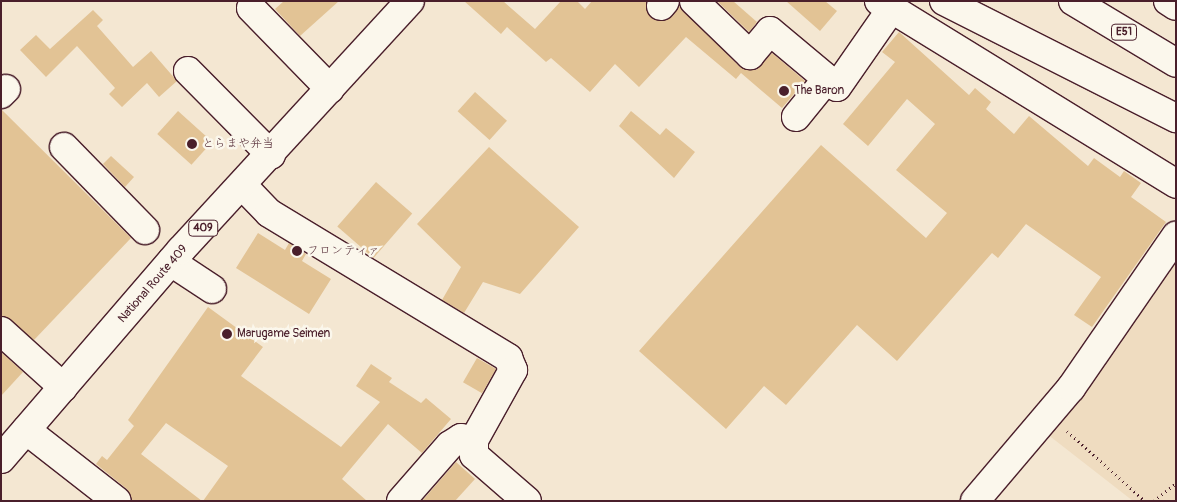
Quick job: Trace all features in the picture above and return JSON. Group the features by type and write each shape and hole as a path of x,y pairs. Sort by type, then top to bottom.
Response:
{"main road":[{"path":"694,1 750,55 770,31 826,80 842,86 886,5 1176,184"},
{"path":"944,1 1176,118"},
{"name":"E51","path":"1073,1 1176,63"},
{"path":"1168,1 1176,6"},
{"name":"National Route 409","path":"2,457 171,262 243,186 330,89 399,5"},
{"path":"251,8 330,89"},
{"path":"188,71 271,155"},
{"path":"796,117 826,80"},
{"path":"64,147 145,230"},
{"path":"243,186 269,213 508,358 513,370 474,440 474,455 527,501"},
{"path":"975,501 1071,388 1176,236"},
{"path":"171,262 212,289"},
{"path":"1,331 63,387"},
{"path":"26,430 117,501"},
{"path":"401,501 450,445 461,438 474,440"}],"path":[{"path":"1066,424 1072,440 1144,501"},
{"path":"1154,501 1176,483"}],"shaded area":[{"path":"1176,251 1176,501 1133,501 1047,434"}],"building":[{"path":"284,1 339,1 300,36 275,9"},
{"path":"464,1 503,1 535,29 561,1 577,1 585,9 592,1 647,1 647,12 659,21 673,16 679,6 740,67 756,70 772,53 805,81 782,108 741,73 736,79 686,37 639,87 615,64 590,92 551,58 546,62 507,27 501,34"},
{"path":"717,1 733,1 757,22 749,32"},
{"path":"786,1 825,1 837,11 820,31"},
{"path":"93,10 103,20 97,26 133,67 151,51 177,81 159,97 147,83 122,107 109,94 115,88 77,46 46,77 20,50 36,35 50,49"},
{"path":"899,32 969,95 975,88 991,102 986,109 1014,134 1029,116 1088,166 1094,158 1120,177 1124,171 1141,183 1131,197 1166,222 1092,327 1074,315 1101,277 1026,224 998,258 992,253 897,361 857,325 786,405 764,386 726,429 639,351 821,145 926,238 947,213 896,170 935,124 907,99 868,146 843,124 895,62 882,52"},
{"path":"475,92 507,121 490,140 458,111"},
{"path":"1,109 131,238 34,340 1,316"},
{"path":"178,111 212,142 191,165 157,134"},
{"path":"631,111 660,135 666,128 695,152 674,178 619,126"},
{"path":"489,147 579,227 520,294 483,282 464,313 442,300 461,267 417,224"},
{"path":"111,156 134,177 125,187 103,164"},
{"path":"376,182 412,213 374,258 337,227"},
{"path":"258,233 285,250 289,243 306,254 302,261 331,279 309,314 236,268"},
{"path":"208,307 263,347 241,376 341,447 380,402 356,386 371,364 392,378 389,382 421,403 426,398 451,419 422,453 388,424 342,479 367,501 203,501 228,466 166,423 141,454 202,501 132,501 127,489 96,464 102,456 107,460 134,426 128,420"},
{"path":"1,352 23,372 1,396"},
{"path":"477,358 496,369 482,393 463,382"},
{"path":"456,462 475,479 455,501 422,501"}],"place":[{"name":"The Baron","path":"784,91"},
{"name":"とらまや弁当","path":"192,144"},
{"name":"フロンティァ","path":"297,251"},
{"name":"Marugame Seimen","path":"227,334"}]}
